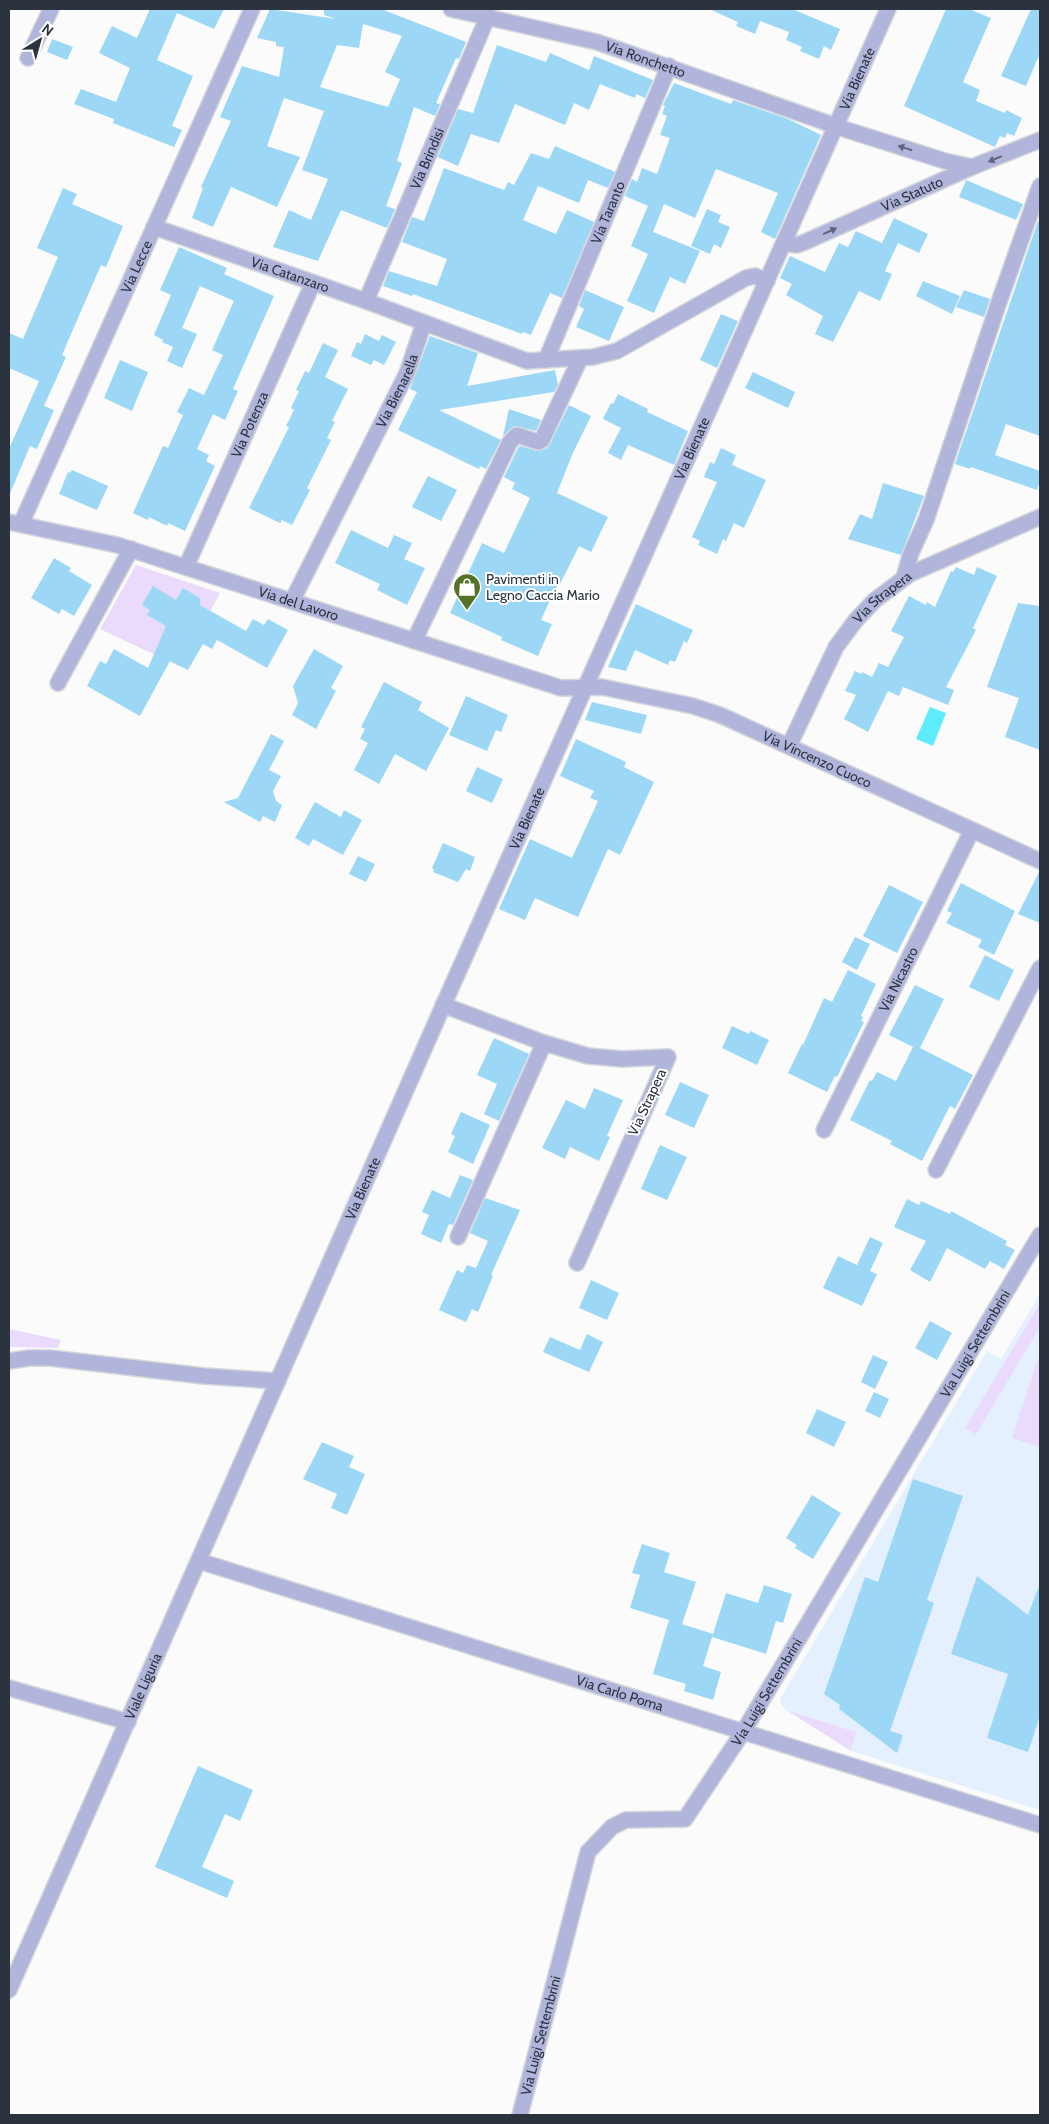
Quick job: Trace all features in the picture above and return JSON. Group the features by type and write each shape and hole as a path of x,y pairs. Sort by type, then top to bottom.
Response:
{"street":[{"path":"28,58 51,9"},
{"name":"Via Lecce","path":"15,523 154,227 252,9"},
{"name":"Via Ronchetto","path":"451,9 597,42 669,66 952,169 972,167 1040,140"},
{"name":"Via Bienate","path":"278,1381 443,1006 888,9"},
{"name":"Via Brindisi","path":"366,301 488,16"},
{"name":"Via Taranto","path":"546,360 669,66"},
{"name":"Via Statuto","path":"784,243 797,245 805,242 952,169"},
{"path":"904,577 911,553 926,520 1040,186"},
{"name":"Via Catanzaro","path":"154,227 424,323"},
{"path":"424,323 527,361 580,358 605,354 627,346 749,276 767,281"},
{"name":"Via Potenza","path":"186,567 313,283"},
{"name":"Via Bienarella","path":"292,601 407,373 424,323"},
{"path":"414,641 512,438 517,435 538,442 542,440 580,358"},
{"name":"Via Strapera","path":"789,746 824,669 841,638 875,600 904,577 1040,517"},
{"name":"Via del Lavoro","path":"15,523 131,549 561,688 586,687"},
{"path":"58,683 131,549"},
{"name":"Via Vincenzo Cuoco","path":"586,687 602,687 706,710 1040,861"},
{"name":"Via Nicastro","path":"824,1130 972,830"},
{"path":"936,1170 1040,968"},
{"name":"Via Strapera","path":"443,1006 544,1044 580,1054 603,1058 668,1057 576,1263"},
{"path":"458,1237 544,1044"},
{"name":"Via Luigi Settembrini","path":"520,2115 588,1852 612,1827 626,1820 685,1819 743,1732 1040,1235"},
{"path":"9,1361 20,1358 50,1358 204,1376 278,1381"},
{"name":"Viale Liguria","path":"9,1990 278,1381"},
{"name":"Via Carlo Poma","path":"199,1561 1040,1825"},
{"path":"9,1688 128,1722"}],"shaded area":[{"path":"136,565 220,593 181,667 100,629"},
{"path":"1040,1294 1040,1810 851,1751 856,1732 786,1710 781,1704 780,1699 987,1351 1001,1359"},
{"path":"1040,1303 1040,1327 976,1434 965,1428"},
{"path":"9,1329 61,1340 58,1348 9,1347"},
{"path":"1037,1361 1040,1362 1040,1447 1012,1438"},
{"path":"786,1710 856,1732 851,1751"}],"water":[{"path":"930,707 946,713 933,746 916,739"}],"building":[{"path":"150,9 224,9 214,29 177,13 157,60 193,76 172,126 182,130 174,147 113,123 114,119 74,104 81,89 116,102 130,68 99,53 112,26 137,38"},
{"path":"270,9 336,19 324,15 324,9 381,9 466,42 459,59 456,58 436,103 440,104 435,116 414,107 397,161 402,163 386,206 395,209 387,228 341,210 318,261 273,247 289,210 311,220 328,179 302,170 324,111 284,98 267,146 300,157 277,207 231,187 213,227 192,218 203,188 201,187 231,121 220,117 242,66 279,77 284,47 276,46 276,42 257,38","holes":["363,24 402,36 385,72 400,79 388,107 320,87 337,45 359,48"]},
{"path":"709,9 792,9 840,29 831,50 824,46 819,59 800,51 802,47 786,40 789,32 760,21 755,34 736,26 738,22"},
{"path":"946,9 969,9 991,18 963,82 980,90 976,101 1005,113 1006,110 1022,118 1014,136 1007,133 1005,138 1000,136 995,147 904,106"},
{"path":"1031,9 1040,9 1040,53 1026,86 1001,76"},
{"path":"52,39 73,47 67,60 47,52"},
{"path":"497,45 546,62 550,53 589,70 594,56 653,80 645,98 636,94 635,98 600,84 589,110 574,103 565,125 515,104 499,143 471,134 458,166 438,157 458,109 473,113"},
{"path":"674,83 731,104 733,100 788,119 821,135 775,239 761,232 778,193 716,169 695,218 664,204 653,232 700,251 685,284 670,277 654,313 627,301 648,254 631,246 648,206 625,196 632,179 637,182 642,168 657,174 670,138 660,135 667,116 662,114 665,106 663,105"},
{"path":"555,146 615,172 608,188 588,180 579,203 538,186 523,220 556,234 567,210 594,222 562,298 550,293 531,335 523,332 522,334 413,294 412,296 383,286 389,271 437,286 447,259 402,242 412,217 424,221 444,168 504,190 508,182 514,185 531,153 549,159"},
{"path":"966,180 1023,204 1016,220 959,197"},
{"path":"63,188 77,194 72,204 123,226 106,267 101,265 62,355 66,357 44,406 54,410 37,449 30,446 9,496 9,449 39,381 9,368 9,333 23,339 58,257 37,248"},
{"path":"707,209 721,215 718,222 730,227 721,248 714,244 710,254 691,246"},
{"path":"894,218 928,234 919,253 898,243 885,271 892,274 880,301 859,291 833,342 815,334 823,316 786,295 792,284 780,278 790,256 825,272 839,243 848,247 856,231 882,243"},
{"path":"1038,221 1040,221 1040,436 1006,424 995,455 1040,471 1037,490 971,467 970,469 955,464"},
{"path":"179,247 227,268 224,274 274,296 233,389 238,391 225,420 213,414 197,449 209,455 206,461 215,466 185,531 168,523 167,526 149,517 148,520 133,513 163,446 168,448 183,415 177,412 189,388 204,395 223,355 212,350 234,301 200,286 182,328 197,334 182,368 167,361 173,347 162,342 163,340 154,335 171,295 160,290"},
{"path":"923,281 960,296 952,314 916,296"},
{"path":"585,290 624,307 609,341 576,327 584,309 579,306"},
{"path":"964,290 990,299 984,317 956,307"},
{"path":"721,314 738,321 717,368 700,360"},
{"path":"365,334 379,341 382,335 396,342 384,365 374,360 371,365 351,356 357,342 361,344"},
{"path":"430,336 478,353 467,386 555,370 558,385 554,392 439,410 501,440 486,469 480,466 479,469 398,430 417,392 410,389"},
{"path":"323,343 338,350 325,377 348,389 332,421 335,422 327,438 331,440 307,488 310,490 292,525 282,520 280,523 249,508 289,427 286,426 294,410 291,408 299,391 296,390 305,371 309,373"},
{"path":"120,360 148,372 132,411 104,398"},
{"path":"753,372 795,392 788,408 745,388"},
{"path":"618,394 648,409 647,412 688,431 674,465 628,445 621,460 608,453 621,428 603,419"},
{"path":"569,405 591,416 572,455 557,493 608,517 591,552 579,546 560,584 556,587 541,620 552,624 538,656 501,640 502,637 450,613 482,543 504,553 530,498 512,489 515,483 504,477 518,448 520,446 538,451 547,448"},
{"path":"509,409 541,420 536,431 515,426 503,436"},
{"path":"721,448 736,455 732,465 766,480 744,528 734,523 726,541 723,539 717,554 698,545 700,541 692,537 717,482 704,477 710,462 714,464"},
{"path":"72,470 108,486 97,510 59,494 68,472 70,473"},
{"path":"428,476 457,490 441,521 412,507"},
{"path":"883,483 924,496 901,555 848,539 860,514 872,519"},
{"path":"351,530 388,548 394,535 412,543 404,559 425,568 407,605 377,590 380,584 335,563"},
{"path":"54,558 71,568 69,571 92,585 74,616 62,609 59,614 31,598"},
{"path":"956,567 974,575 977,567 997,576 973,628 976,630 946,687 954,690 948,705 903,687 899,696 888,691 868,732 844,719 856,695 845,691 855,671 872,677 879,663 888,667 904,637 891,631 909,596 926,605 927,602 935,607 951,571 953,572"},
{"path":"153,586 176,600 183,588 200,598 200,605 246,631 253,619 264,625 268,619 288,630 267,668 217,640 212,649 203,644 188,670 170,661 140,716 87,686 100,661 106,664 114,649 148,668 166,626 147,615 150,610 142,605"},
{"path":"1018,603 1040,606 1040,750 1005,737 1019,698 987,687"},
{"path":"636,604 693,630 687,643 684,641 675,662 670,660 668,665 635,650 626,671 608,667"},
{"path":"314,649 343,666 331,688 336,691 316,729 292,715 298,703 293,686"},
{"path":"384,682 422,702 418,710 449,728 426,771 395,754 379,784 354,770 368,743 360,739 365,729 361,727"},
{"path":"466,696 508,715 501,732 496,730 487,751 449,735"},
{"path":"592,702 647,715 641,734 585,720"},
{"path":"271,734 284,741 269,770 281,776 273,791 276,801 282,805 275,822 263,816 260,822 224,802 238,798"},
{"path":"576,739 626,762 624,767 654,782 620,855 608,849 578,917 535,898 525,920 499,909 530,839 572,858 598,801 590,798 594,791 560,776"},
{"path":"477,767 503,779 492,803 466,791"},
{"path":"315,802 341,817 344,810 362,820 343,855 313,839 309,846 295,838"},
{"path":"443,843 475,857 470,871 466,869 458,882 433,872 432,868"},
{"path":"358,856 375,864 366,882 349,874"},
{"path":"1040,870 1040,923 1018,914"},
{"path":"961,883 1015,911 994,955 978,947 982,940 946,923 952,913 947,911"},
{"path":"889,885 923,902 897,953 863,936"},
{"path":"855,937 870,944 857,970 842,962"},
{"path":"985,955 1014,970 999,1001 969,987"},
{"path":"848,970 876,984 861,1016 863,1017 861,1021 864,1022 837,1077 835,1076 827,1092 788,1073 824,998 832,1002"},
{"path":"915,985 944,999 920,1048 973,1075 955,1109 950,1106 922,1161 890,1144 892,1141 850,1120 870,1080 872,1081 877,1072 896,1081 913,1047 889,1035"},
{"path":"732,1026 749,1034 750,1031 769,1040 757,1065 722,1048"},
{"path":"494,1038 529,1054 499,1121 484,1114 497,1084 477,1075"},
{"path":"680,1082 709,1095 694,1128 665,1115"},
{"path":"594,1088 623,1100 607,1136 610,1137 599,1161 570,1147 565,1159 542,1148 566,1100 585,1109"},
{"path":"461,1112 490,1125 473,1164 448,1152 455,1136 451,1134"},
{"path":"660,1145 687,1157 667,1200 641,1189"},
{"path":"460,1175 473,1180 453,1225 449,1224 441,1243 421,1234 429,1215 422,1212 432,1190 450,1198"},
{"path":"485,1198 520,1210 491,1275 493,1276 478,1312 472,1309 466,1322 439,1310 457,1270 463,1273 467,1265 476,1268 488,1241 470,1233"},
{"path":"907,1199 919,1205 921,1201 950,1214 951,1211 1007,1241 1005,1245 1015,1250 1004,1269 990,1261 985,1269 947,1248 930,1282 910,1270 926,1241 894,1227"},
{"path":"870,1237 883,1243 870,1271 877,1274 862,1306 823,1288 838,1256 857,1265"},
{"path":"591,1280 619,1293 607,1320 579,1308"},
{"path":"930,1321 952,1333 937,1360 915,1348"},
{"path":"587,1334 603,1342 589,1372 543,1352 550,1337 580,1350"},
{"path":"873,1355 888,1362 875,1389 861,1382"},
{"path":"874,1392 889,1399 880,1418 865,1411"},
{"path":"817,1409 846,1422 834,1447 806,1433"},
{"path":"322,1442 354,1456 349,1467 365,1474 347,1515 331,1508 337,1494 303,1479"},
{"path":"913,1479 963,1496 927,1600 934,1603 890,1731 903,1735 897,1753 839,1709 840,1705 824,1694 865,1577 878,1582"},
{"path":"812,1495 841,1513 813,1559 795,1548 797,1545 786,1538"},
{"path":"642,1544 670,1553 664,1572 696,1582 682,1624 713,1634 703,1666 721,1672 713,1700 684,1691 686,1684 653,1674 669,1620 630,1608 640,1575 632,1573"},
{"path":"977,1576 1028,1615 1038,1588 1040,1588 1040,1716 1028,1752 987,1738 1008,1674 951,1654"},
{"path":"764,1585 792,1594 783,1623 776,1621 766,1654 712,1637 726,1593 758,1603"},
{"path":"198,1766 253,1790 240,1821 225,1814 202,1867 234,1881 227,1898 155,1867"}],"place":[{"name":"Pavimenti in Legno Caccia Mario","path":"467,611"}]}
